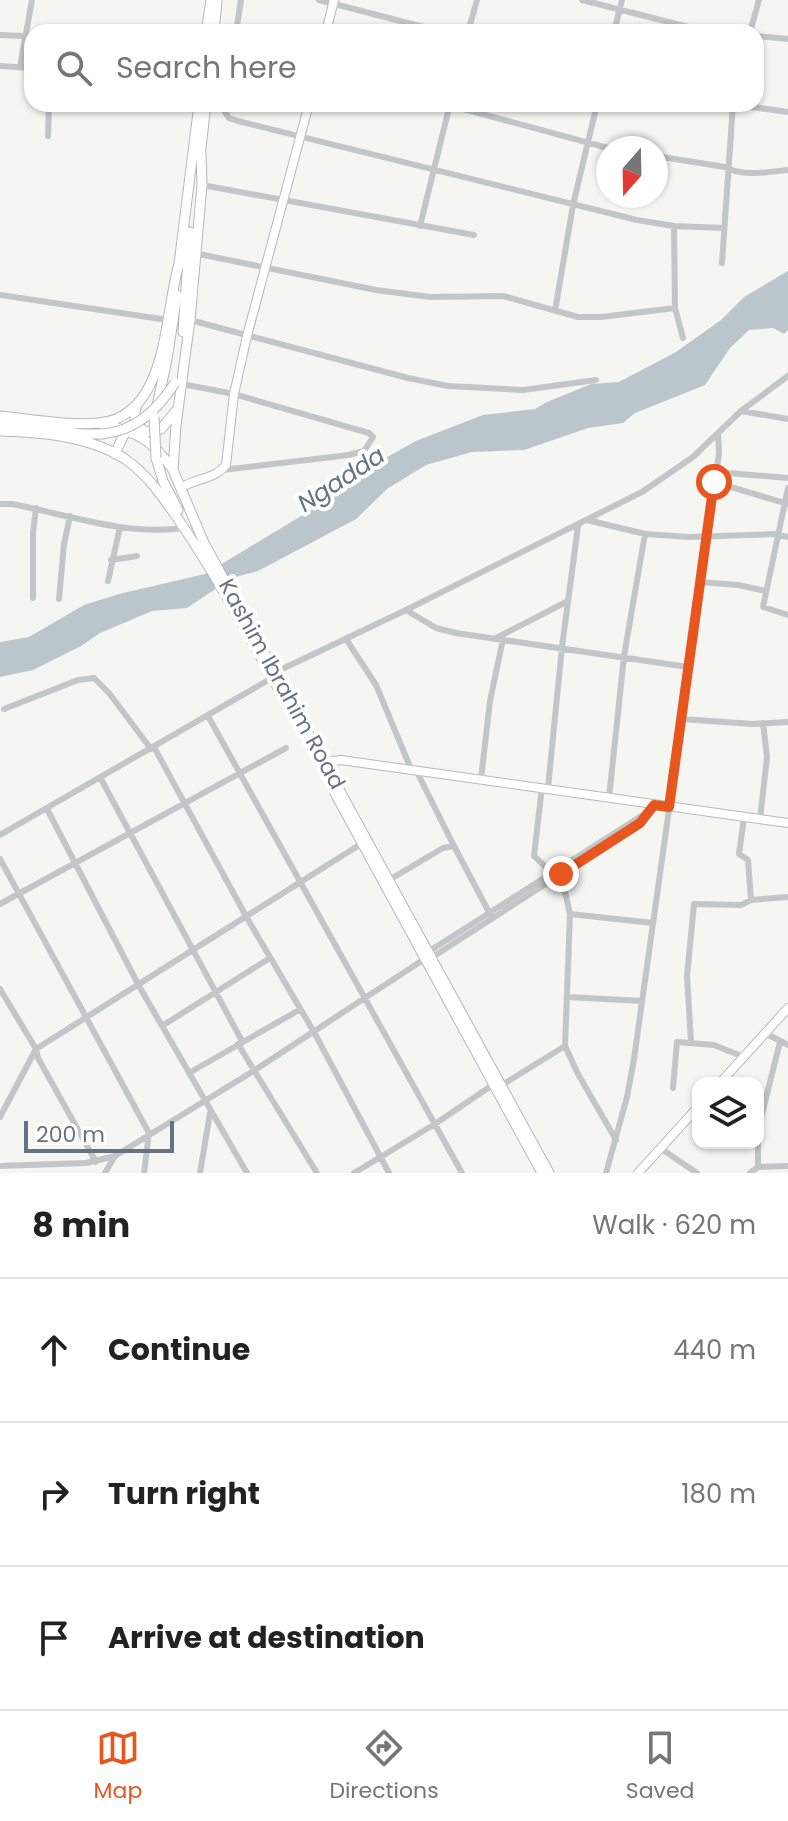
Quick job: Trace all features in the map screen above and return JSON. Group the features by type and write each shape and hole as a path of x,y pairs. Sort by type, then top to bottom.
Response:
{"highway":[{"path":"207,24 211,0"},
{"path":"215,24 217,0"},
{"path":"198,112 189,162 173,323 154,417 156,458 163,481 199,544"},
{"path":"0,423 82,434 125,429 150,414 179,384 188,253 205,112"},
{"name":"Kashim Ibrahim Road","path":"201,154 202,185 190,320 179,384 173,470 199,544 325,762 364,842 389,880 549,1173"},
{"path":"94,423 120,417 137,404 154,377 179,264"},
{"path":"137,404 135,420 139,427 151,433 166,425 179,407"},
{"path":"0,416 94,423 126,430 145,438 161,452 173,470"},
{"path":"115,454 126,430"},
{"name":"Kashim Ibrahim Road","path":"0,431 42,434 104,448 115,454 145,476 199,544"},
{"name":"Kashim Ibrahim Road","path":"274,675 429,956"},
{"name":"Kashim Ibrahim Road","path":"498,1084 542,1173"}],"main road":[{"path":"328,24 333,2"},
{"path":"181,488 223,470 226,465 234,394 247,336 307,112"},
{"path":"325,762 341,760 545,788 652,808 669,807 788,823"},
{"path":"726,1077 788,1008"},
{"path":"638,1173 692,1113"}],"street":[{"path":"27,24 32,0"},
{"path":"237,24 241,0"},
{"path":"319,0 414,24"},
{"path":"470,24 477,0"},
{"path":"582,0 674,24"},
{"path":"616,24 622,0"},
{"path":"752,24 759,0"},
{"path":"0,35 24,36 20,67"},
{"path":"764,37 788,41"},
{"path":"0,66 24,67"},
{"path":"764,109 788,112"},
{"path":"48,136 49,112"},
{"path":"225,112 229,118 573,205 674,226 724,228"},
{"path":"420,226 446,112"},
{"path":"476,112 596,146"},
{"path":"555,311 573,205 595,112"},
{"path":"722,263 732,112"},
{"path":"668,158 725,167 728,171 788,170"},
{"path":"202,185 474,235"},
{"path":"674,226 675,308 683,338"},
{"path":"194,253 376,290 430,297 503,296 578,317 675,308"},
{"path":"0,295 168,320"},
{"path":"190,320 448,386 523,390 596,380"},
{"path":"0,835 101,779 274,675 642,492 675,471 741,411 788,376"},
{"path":"179,384 234,394 301,416 369,433 373,437 364,451 349,455 223,470"},
{"path":"741,411 788,419"},
{"path":"606,1173 634,1059 719,453 718,433"},
{"path":"715,472 788,478"},
{"path":"714,482 786,503"},
{"path":"788,488 763,607 788,615"},
{"path":"0,504 36,508 156,532 184,528"},
{"path":"33,598 36,508"},
{"path":"59,599 70,516"},
{"path":"587,520 645,534 706,537 776,534 788,537"},
{"path":"552,873 534,856 578,525"},
{"path":"108,581 120,527"},
{"path":"609,798 624,656 645,534"},
{"path":"111,560 137,556"},
{"path":"700,582 766,591"},
{"path":"499,639 568,601"},
{"path":"406,610 436,628 688,667"},
{"path":"346,639 376,685 414,770 490,914"},
{"path":"481,779 499,639"},
{"path":"4,709 78,680 94,678 109,693 153,748 314,1032 389,1173"},
{"path":"208,716 462,1173"},
{"path":"681,719 788,722"},
{"path":"760,819 767,757 763,723"},
{"path":"0,904 286,748"},
{"path":"101,779 195,951 255,1070 317,1173"},
{"path":"0,1166 96,1162 115,1156 364,1000 652,808"},
{"path":"429,956 640,823 652,808"},
{"path":"47,809 139,986 247,1173"},
{"path":"744,818 739,854 748,860 751,900"},
{"path":"0,1117 36,1049 364,842"},
{"path":"389,880 443,848 454,846"},
{"path":"0,859 149,1133 144,1173"},
{"path":"561,874 570,914 565,1046 616,1140"},
{"path":"691,1042 687,976 694,904 741,905 751,900 788,897"},
{"path":"570,914 653,923"},
{"path":"162,1026 270,958"},
{"path":"0,989 96,1162"},
{"path":"568,997 642,1001"},
{"path":"189,1073 299,1010"},
{"path":"765,1033 788,1045"},
{"path":"673,1088 677,1042 714,1045 744,1057"},
{"path":"764,1106 780,1042"},
{"path":"354,1173 565,1046"},
{"path":"200,1173 210,1113"},
{"path":"660,1148 697,1173"},
{"path":"758,1149 758,1167"},
{"path":"105,1173 115,1156"},
{"path":"38,1173 44,1165"},
{"path":"750,1173 758,1167 788,1166"}],"shaded area":[{"path":"788,271 788,330 784,334 773,328 749,330 730,348 705,385 635,413 623,423 588,428 524,450 472,452 426,465 387,489 356,519 258,571 232,578 187,608 152,611 100,633 33,670 0,677 0,642 29,637 84,605 205,574 311,510 314,503 363,477 373,465 416,441 483,415 535,409 591,384 619,382 676,352 721,320 744,297"}],"route":[{"path":"561,874 640,823 654,805 669,807 714,482"}],"water label":[{"name":"Ngadda","path":"341,479"}]}
